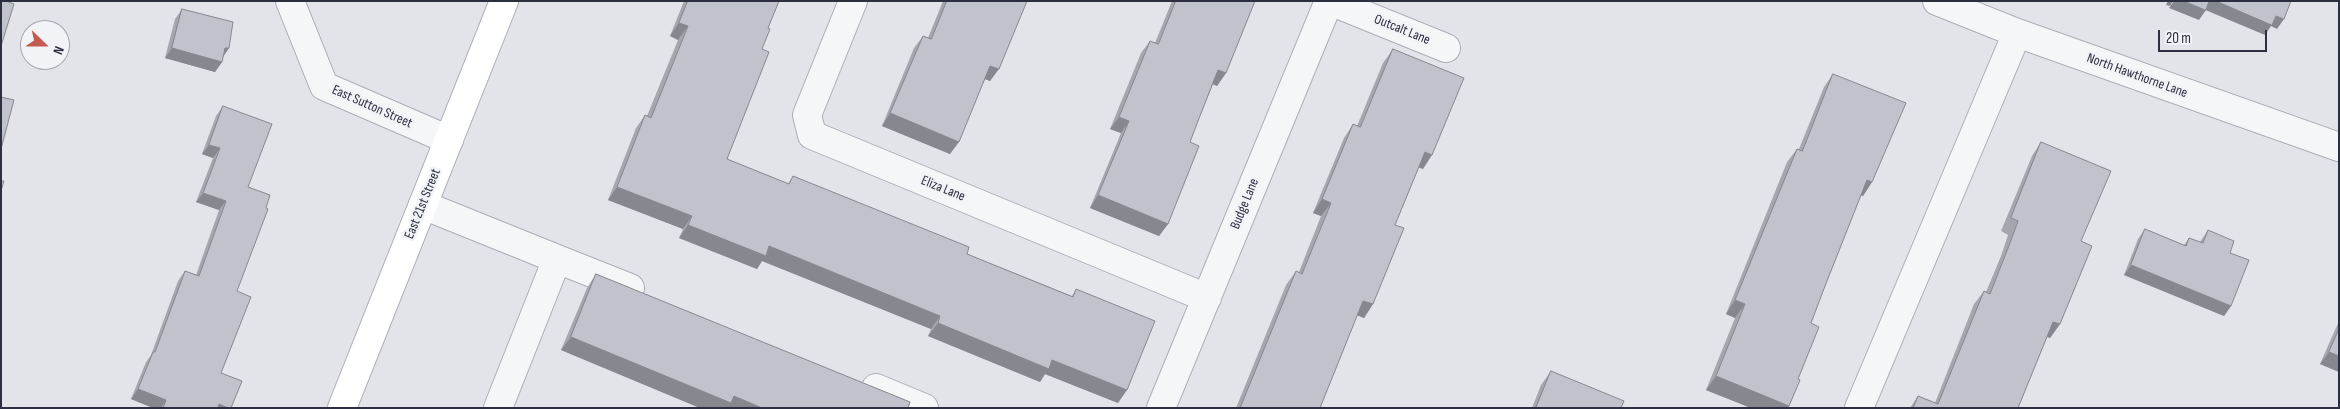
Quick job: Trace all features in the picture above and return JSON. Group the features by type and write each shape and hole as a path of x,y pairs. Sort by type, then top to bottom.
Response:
{"main road":[{"name":"East 21st Street","path":"342,408 504,1"}],"street":[{"name":"East Sutton Street","path":"290,1 324,86 448,140"},
{"name":"Eliza Lane","path":"853,1 807,115 812,135 1207,298"},
{"name":"Budge Lane","path":"1161,408 1329,1"},
{"name":"Outcalt Lane","path":"1329,1 1446,48"},
{"name":"North Hawthorne Lane","path":"1936,1 2017,33 2339,147"},
{"path":"1859,408 2017,33"},
{"path":"423,205 649,296"},
{"path":"498,408 557,259"},
{"path":"850,378 924,408"}],"building":[{"path":"1,1 14,4 1,46"},
{"path":"688,1 779,1 762,49 769,52 727,159 789,184 793,176 969,247 967,254 1073,297 1076,289 1155,321 1127,390 1052,360 1049,369 938,323 940,316 769,246 766,256 688,225 692,216 617,187 645,115 651,118 688,26 679,23"},
{"path":"947,1 1027,1 999,69 990,66 959,142 890,113 923,36 931,39"},
{"path":"1176,1 1255,1 1226,73 1218,70 1198,121 1190,142 1199,146 1168,224 1098,195 1129,121 1119,117 1150,41 1158,44"},
{"path":"2184,1 2209,1 2206,10"},
{"path":"2216,1 2291,1 2284,19 2276,16 2272,25"},
{"path":"182,9 233,22 229,48 225,48 222,62 172,48"},
{"path":"1393,49 1464,78 1432,155 1425,152 1395,225 1404,228 1373,304 1363,301 1320,408 1240,408 1296,271 1302,274 1331,203 1322,199 1353,124 1360,127"},
{"path":"1833,74 1906,103 1872,182 1867,180 1825,286 1811,323 1819,327 1789,406 1716,376 1745,304 1735,300 1797,149 1802,151"},
{"path":"1,97 14,100 1,149"},
{"path":"223,106 272,124 248,187 270,195 266,208 268,209 237,291 251,297 221,373 242,381 231,408 219,404 218,408 163,408 166,400 138,389 153,352 155,352 185,271 199,276 226,201 203,193 220,148 209,145"},
{"path":"2041,142 2111,171 2081,241 2092,246 2060,324 2053,322 2018,408 1913,408 1918,396 1938,404 1984,291 1990,294 2018,221 2011,218"},
{"path":"2145,229 2186,246 2189,238 2203,243 2208,230 2234,241 2230,253 2249,260 2231,306 2131,265"},
{"path":"596,274 910,402 908,408 762,408 734,396 731,403 571,337"},
{"path":"2339,329 2339,356 2329,352"},
{"path":"1551,371 1624,401 1621,408 1536,408"}]}
